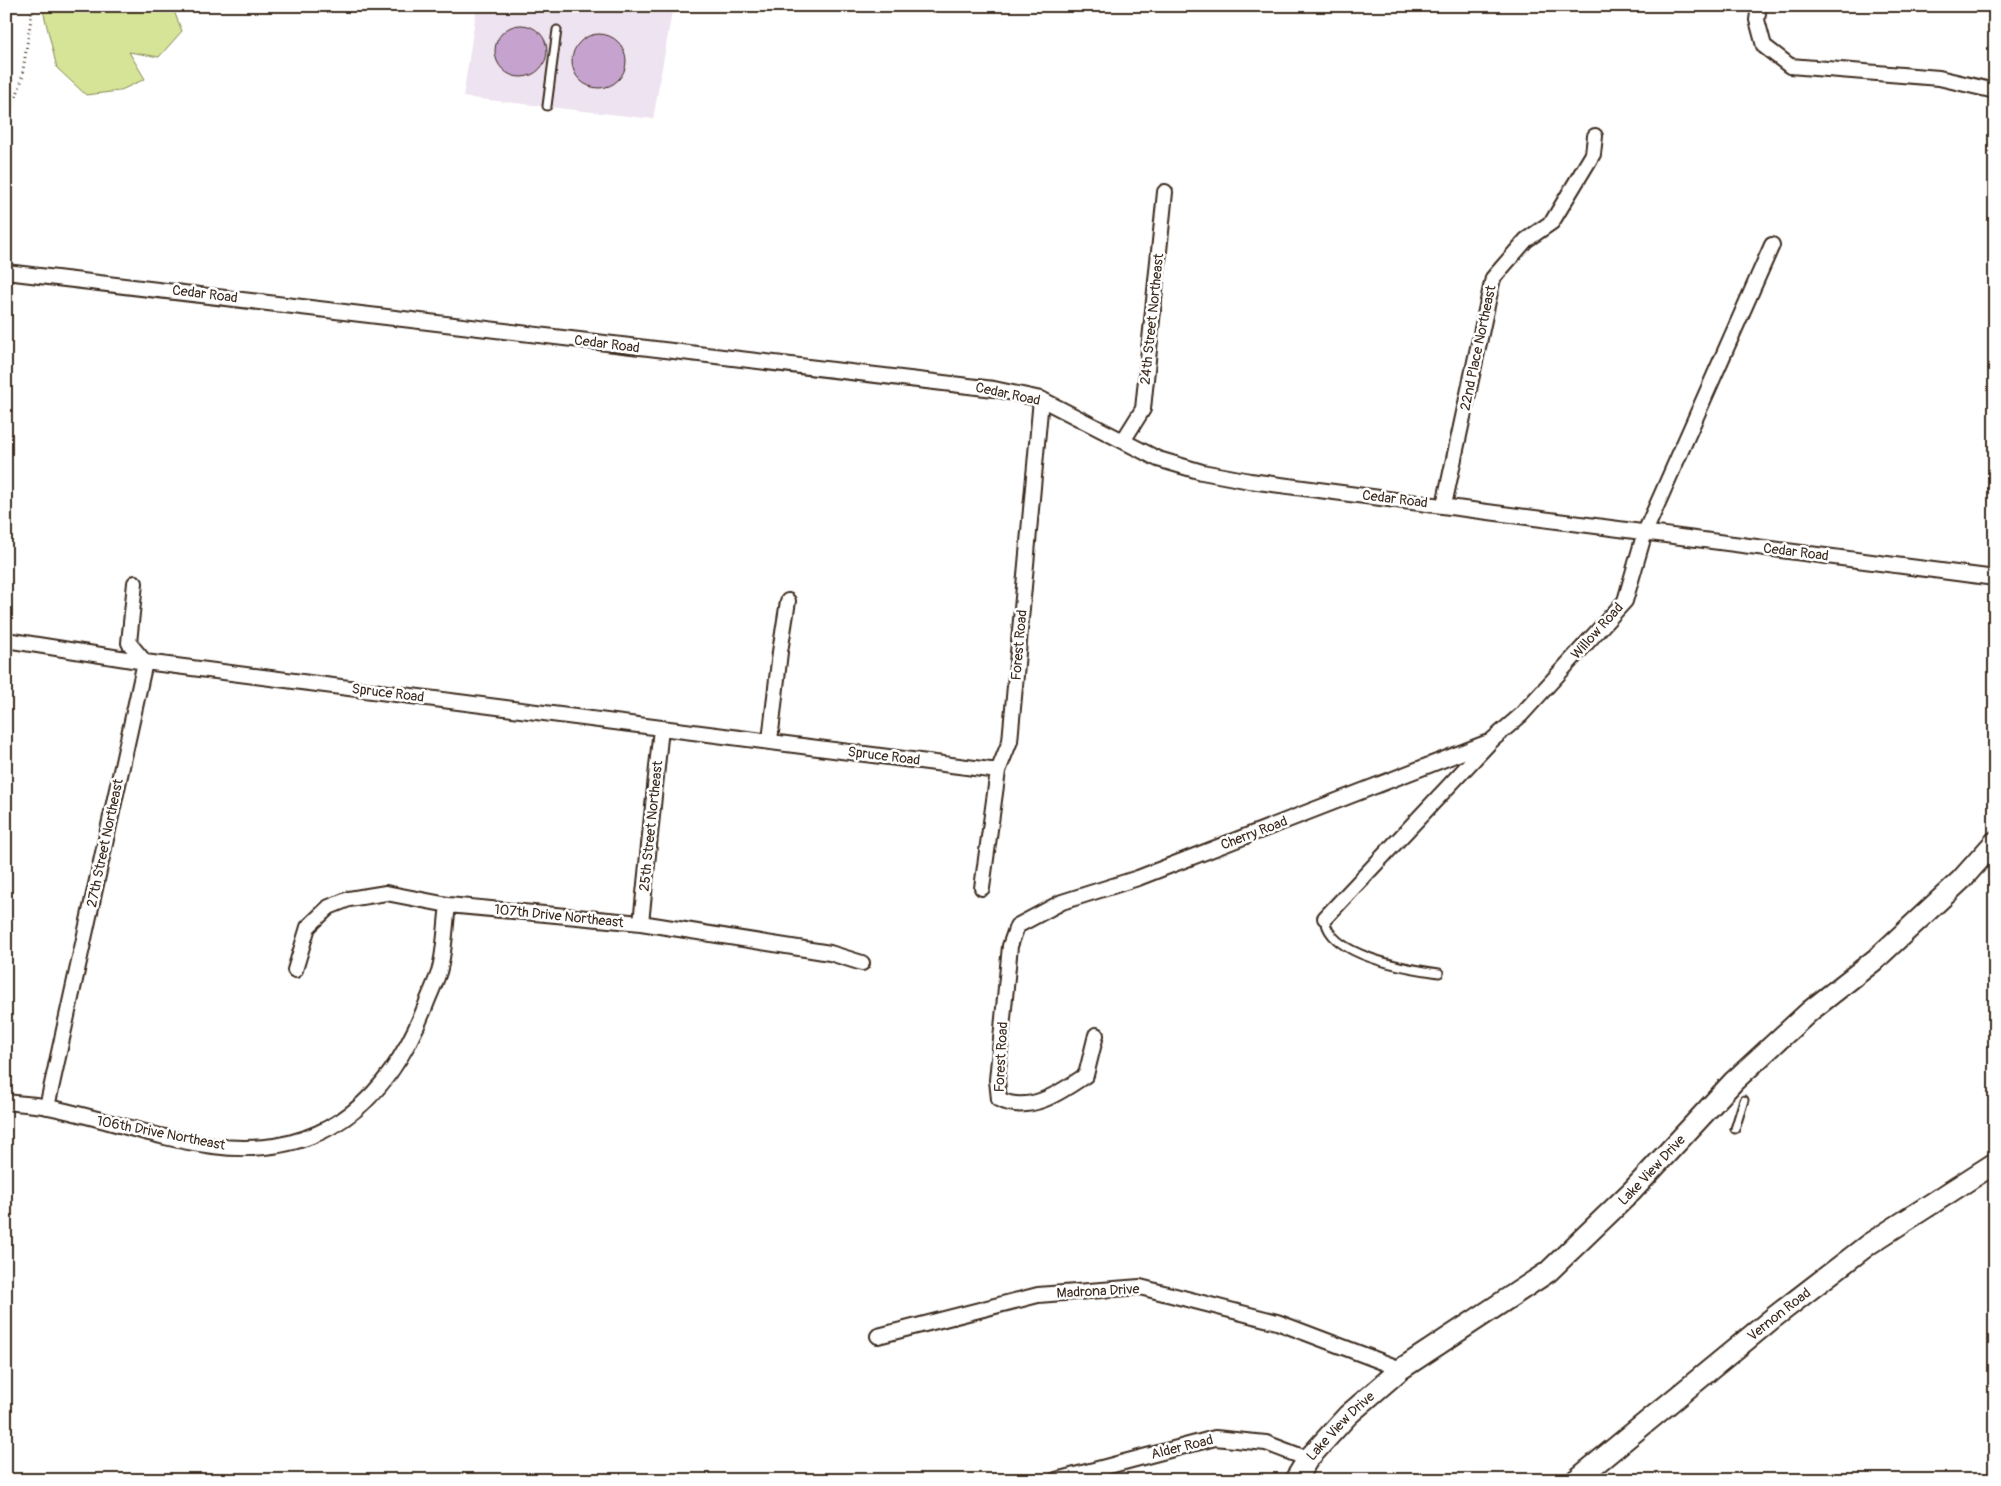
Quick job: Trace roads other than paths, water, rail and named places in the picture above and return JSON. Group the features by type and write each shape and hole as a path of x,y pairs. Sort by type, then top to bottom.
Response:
{"street":[{"path":"1759,6 1757,20 1764,46 1790,66 1939,78 1995,91"},
{"name":"22nd Place Northeast","path":"1444,505 1493,278 1526,240 1552,222 1593,154 1595,136"},
{"name":"24th Street Northeast","path":"1123,441 1143,409 1165,192"},
{"name":"Willow Road","path":"1325,918 1491,741 1521,715 1624,601 1645,532 1772,245"},
{"name":"Cedar Road","path":"6,272 994,389 1041,399 1158,460 1202,472 1250,481 1995,578"},
{"name":"Forest Road","path":"982,888 998,771 1010,741 1041,399"},
{"path":"135,584 129,643 145,662"},
{"path":"770,741 788,601"},
{"name":"Spruce Road","path":"6,640 145,662 998,771"},
{"name":"27th Street Northeast","path":"47,1106 145,662"},
{"name":"25th Street Northeast","path":"641,924 661,728"},
{"name":"Cherry Road","path":"1017,926 1062,902 1138,878 1491,741"},
{"name":"Lake View Drive","path":"1295,1480 1308,1459 1348,1416 1401,1369 1548,1272 1632,1191 1734,1081 1810,1011 1881,954 1962,880 1995,842"},
{"name":"107th Drive Northeast","path":"295,970 308,927 329,907 349,899 386,893 448,905 641,924 830,953 862,962"},
{"name":"106th Drive Northeast","path":"6,1102 47,1106 116,1125 213,1146 260,1148 312,1136 346,1119 378,1089 396,1067 412,1039 439,972 448,905"},
{"name":"Forest Road","path":"1017,926 1010,946 997,1080 999,1099 1012,1106 1053,1097 1086,1075 1096,1035"},
{"name":"Vernon Road","path":"1576,1480 1773,1318 1869,1244 1995,1163"},
{"name":"Madrona Drive","path":"878,1336 1038,1295 1140,1287 1277,1322 1401,1369"},
{"name":"Alder Road","path":"1056,1480 1215,1438 1266,1443 1308,1459"}],"lane":[{"path":"547,106 557,30"},
{"path":"1325,918 1329,932 1351,949 1378,961 1439,973"},
{"path":"1734,1129 1744,1100"}]}
